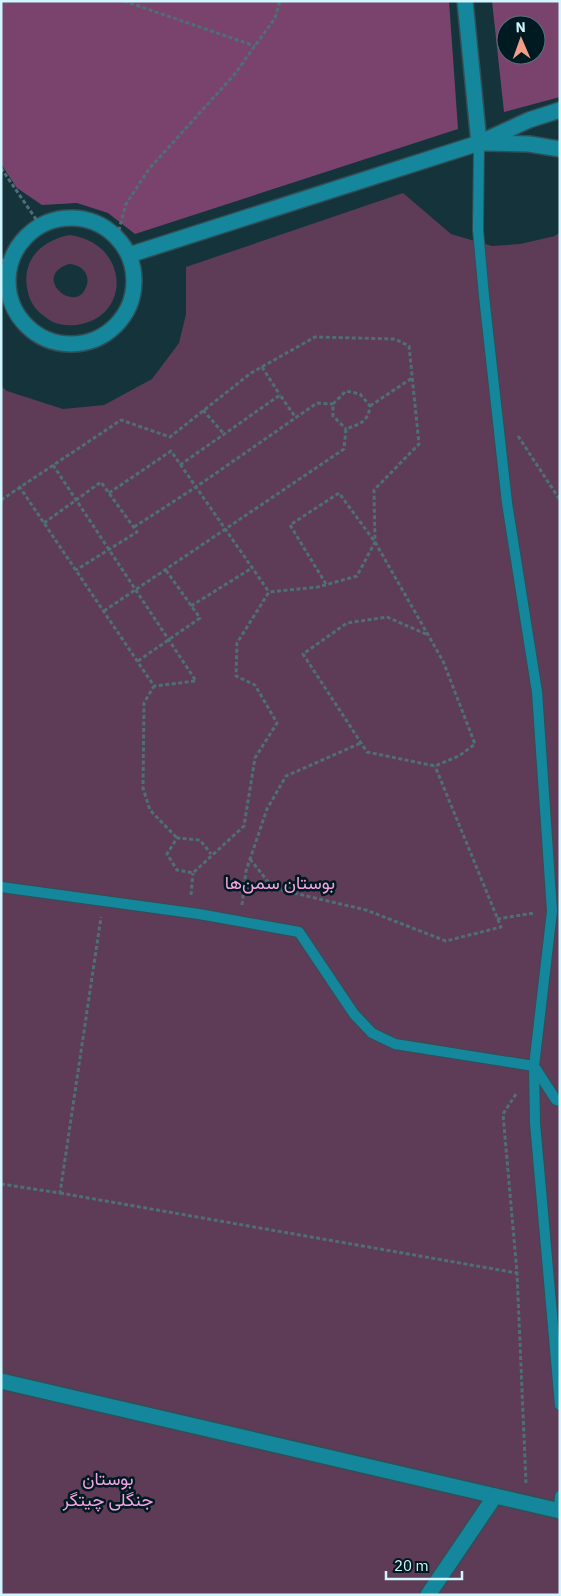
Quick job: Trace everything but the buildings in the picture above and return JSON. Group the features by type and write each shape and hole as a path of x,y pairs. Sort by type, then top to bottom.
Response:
{"street":[{"path":"465,1 479,143"},
{"path":"130,255 479,143 529,120 560,110"},
{"path":"479,143 529,144 560,149"},
{"path":"59,218 80,218 100,224 117,236 130,255 135,274 134,288 126,314 113,330 95,340 75,344 54,342 42,337 21,320 11,302 6,261 22,241 40,225 59,218"},
{"path":"1,1381 527,1504 559,1506"},
{"path":"428,1595 495,1496"}],"lane":[{"path":"479,143 478,230 484,296 507,503 538,692 552,911 534,1066 535,1123 560,1405"},
{"path":"1,887 239,921 299,932 354,1014 372,1033 395,1044 534,1066 556,1100 560,1101"}],"path":[{"path":"126,1 255,46"},
{"path":"117,236 126,204 149,169 234,74 275,18 280,1"},
{"path":"1,168 40,225"},
{"path":"1,500 19,486 121,420 170,437 251,373 315,337 395,338 409,346 419,444 374,490 375,542 357,576 326,584 269,592 237,643 236,676 255,685 277,723 255,758 244,826 211,854 193,873 177,870 167,854 177,838"},
{"path":"262,367 296,418"},
{"path":"370,406 412,378"},
{"path":"346,391 360,394 370,406 369,416 364,422 346,429 333,416 333,404 346,391"},
{"path":"180,464 280,395"},
{"path":"134,527 196,488 317,403 333,404"},
{"path":"203,410 224,434"},
{"path":"104,611 344,449 346,429"},
{"path":"517,434 560,500"},
{"path":"109,493 171,451 269,592"},
{"path":"53,465 196,681 154,686"},
{"path":"44,523 75,499 102,482 134,527 137,532 76,570"},
{"path":"19,486 154,686"},
{"path":"326,584 290,525 340,493 375,542 443,661 475,744 459,756 435,766 367,752 303,654 348,623 387,617 428,635"},
{"path":"191,606 252,568"},
{"path":"138,661 200,618 165,569"},
{"path":"154,686 144,703 143,788 150,810 177,838 200,840 211,854"},
{"path":"239,921 246,871 267,809 286,776 360,743"},
{"path":"250,859 273,888 366,910 446,941 500,927 435,766"},
{"path":"60,1193 103,902"},
{"path":"497,919 552,911"},
{"path":"527,1504 517,1273 503,1114 534,1066"},
{"path":"1,1184 517,1273"}],"green space":[{"name":"بوستان سمن‌ها","path":"403,193 451,234 492,246 520,244 555,236 560,232 560,1595 1,1595 1,386 7,391 63,409 104,405 152,379 179,343 186,314 186,267"},
{"path":"69,235 89,241 103,251 113,264 116,280 115,295 108,309 95,319 77,325 57,323 39,312 30,299 26,276 28,266 39,250 57,238","holes":["73,264 80,267 87,276 87,284 82,293 75,297 67,296 60,292 55,285 54,277 58,270"]}],"shaded area":[{"path":"1,1 449,1 458,129 135,234 108,213 77,203 42,205 17,188 1,164"},
{"path":"492,1 560,1 560,97 504,112 499,65 546,65 546,15 496,15 496,38"}],"park label":[{"name":"بوستان جنگلی چیتگر","path":"108,1488"}]}
